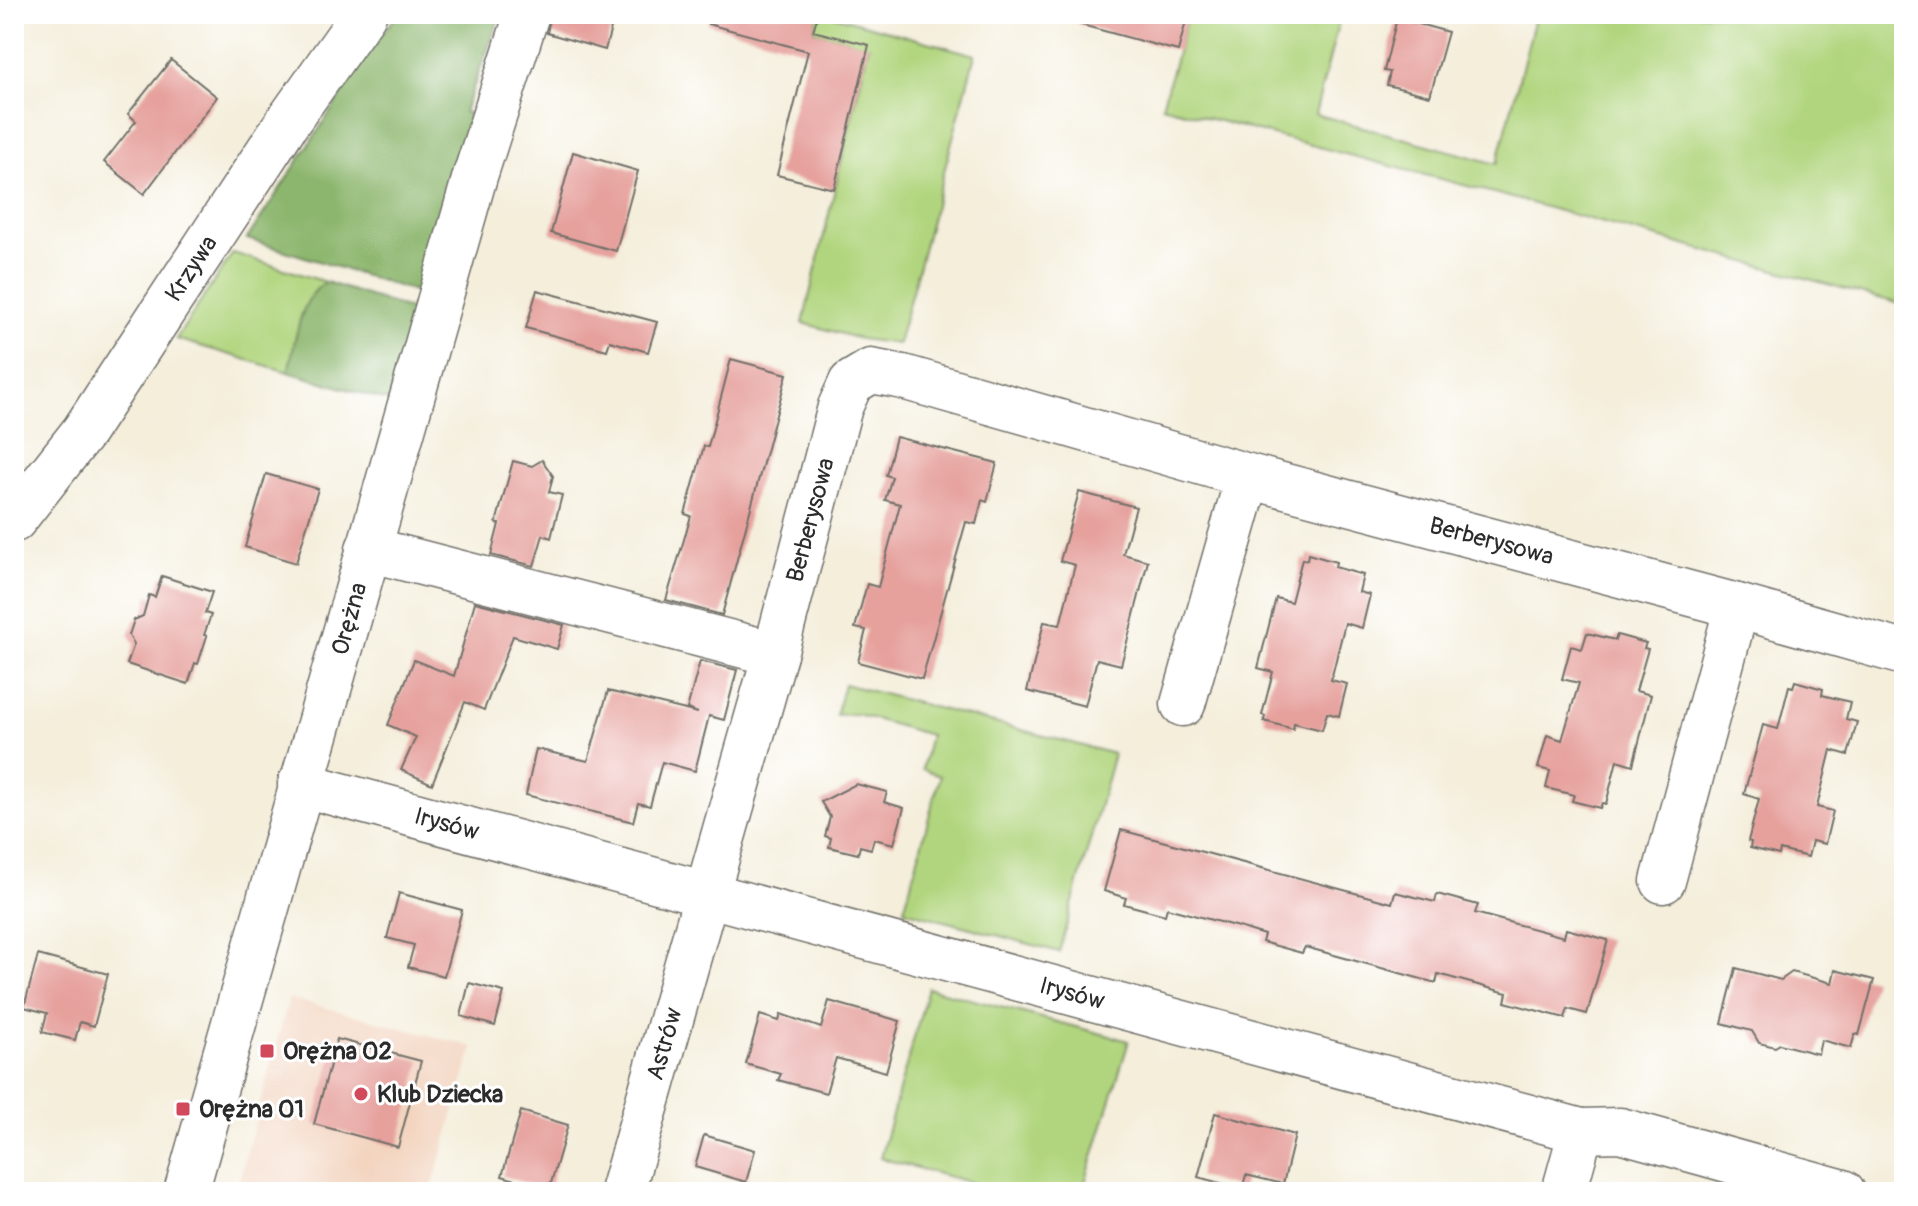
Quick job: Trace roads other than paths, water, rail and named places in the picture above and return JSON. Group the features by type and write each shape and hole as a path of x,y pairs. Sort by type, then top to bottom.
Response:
{"street":[{"name":"Krzywa","path":"14,520 84,431 286,124 364,14"},
{"name":"Orężna","path":"186,1192 475,176 521,31"},
{"name":"Berberysowa","path":"706,894 775,654 840,407 851,383 871,371 917,381 1248,476 1904,653"},
{"path":"1183,704 1248,476"},
{"path":"368,549 775,654"},
{"path":"1663,881 1737,606"},
{"name":"Irysów","path":"300,784 1581,1131 1620,1130 1843,1192"},
{"name":"Astrów","path":"622,1192 706,894"},
{"path":"1564,1192 1581,1131"}],"place":[{"name":"Orężna 02","path":"267,1051"},
{"name":"Klub Dziecka","path":"361,1094"},
{"name":"Orężna 01","path":"183,1109"}]}
